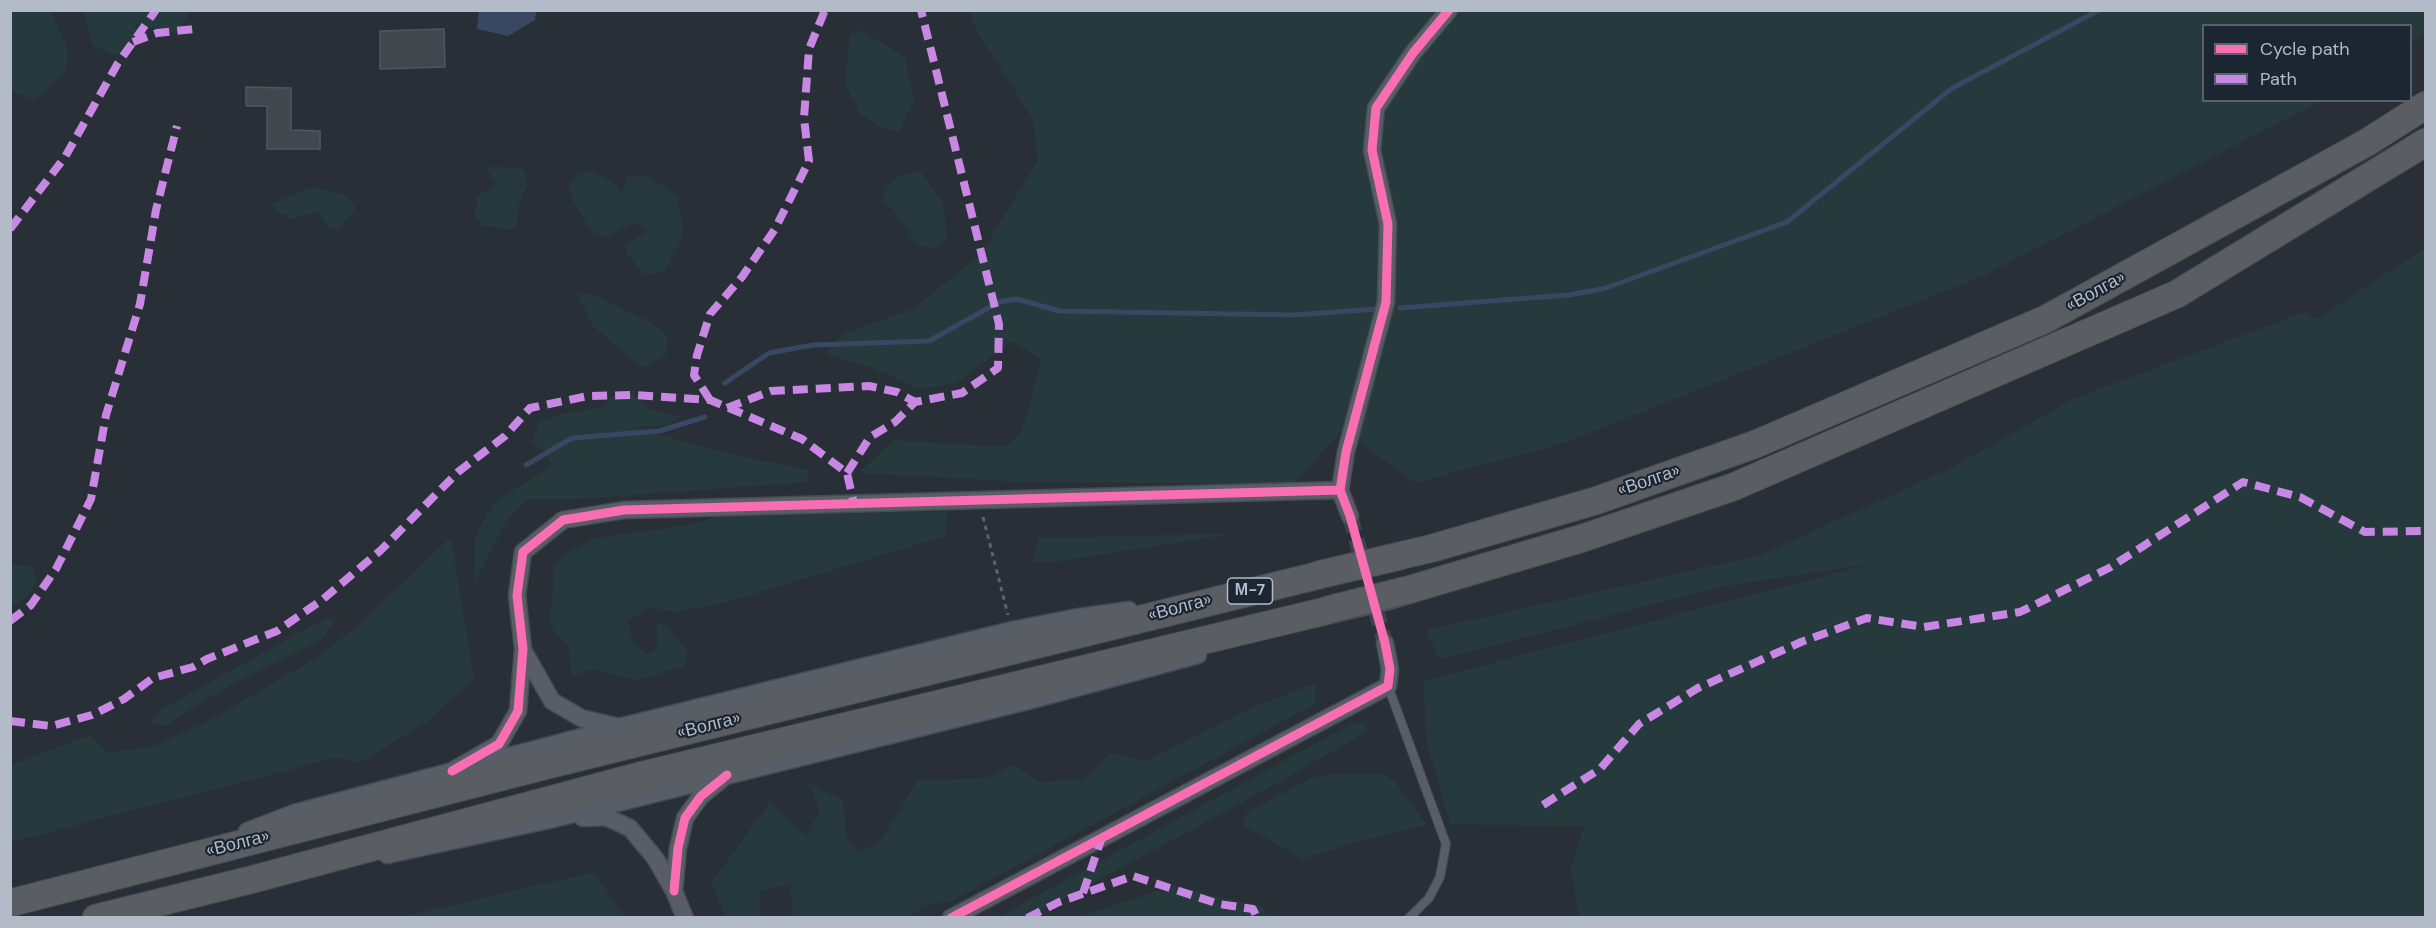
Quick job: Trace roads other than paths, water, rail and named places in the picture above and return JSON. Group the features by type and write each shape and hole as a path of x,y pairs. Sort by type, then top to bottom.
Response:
{"highway":[{"name":"«Волга»","path":"10,903 533,769 1018,651 1212,600 1433,548 1595,501 1756,444 2046,319 2366,143 2426,105"},
{"name":"«Волга»","path":"96,918 250,880 639,776 1398,593 1583,538 1733,487 2167,298 2426,142"}],"street":[{"path":"1350,516 1340,490 1346,452 1386,302 1388,224 1372,150 1376,108 1413,53 1449,10"},
{"path":"452,771 499,744 518,711 523,649 517,596 523,552 562,520 624,510 1340,490"},
{"path":"250,880 425,849 1032,700 1299,629 1398,593"},
{"path":"139,870 294,813 619,727 1012,630 1072,618 1212,600"},
{"path":"951,918 1388,686 1390,669 1384,643"},
{"path":"523,649 552,701 582,718 619,727"},
{"path":"674,891 678,848 685,818 701,796 727,775"},
{"path":"549,820 606,817 630,828 655,858 674,891 685,918"}],"lane":[{"path":"1388,686 1446,844 1440,877 1429,898 1409,918"}],"water":[{"path":"479,11 536,11 535,20 508,36 477,29"}],"waterway":[{"path":"1400,308 1568,295 1603,289 1787,222 1951,89 2099,10"},
{"path":"725,383 769,353 813,345 929,341 999,302 1017,299 1059,311 1294,315 1377,309"},
{"path":"526,465 572,438 659,431 705,417"}],"tunnel":[{"path":"1350,516 1385,643"}]}
